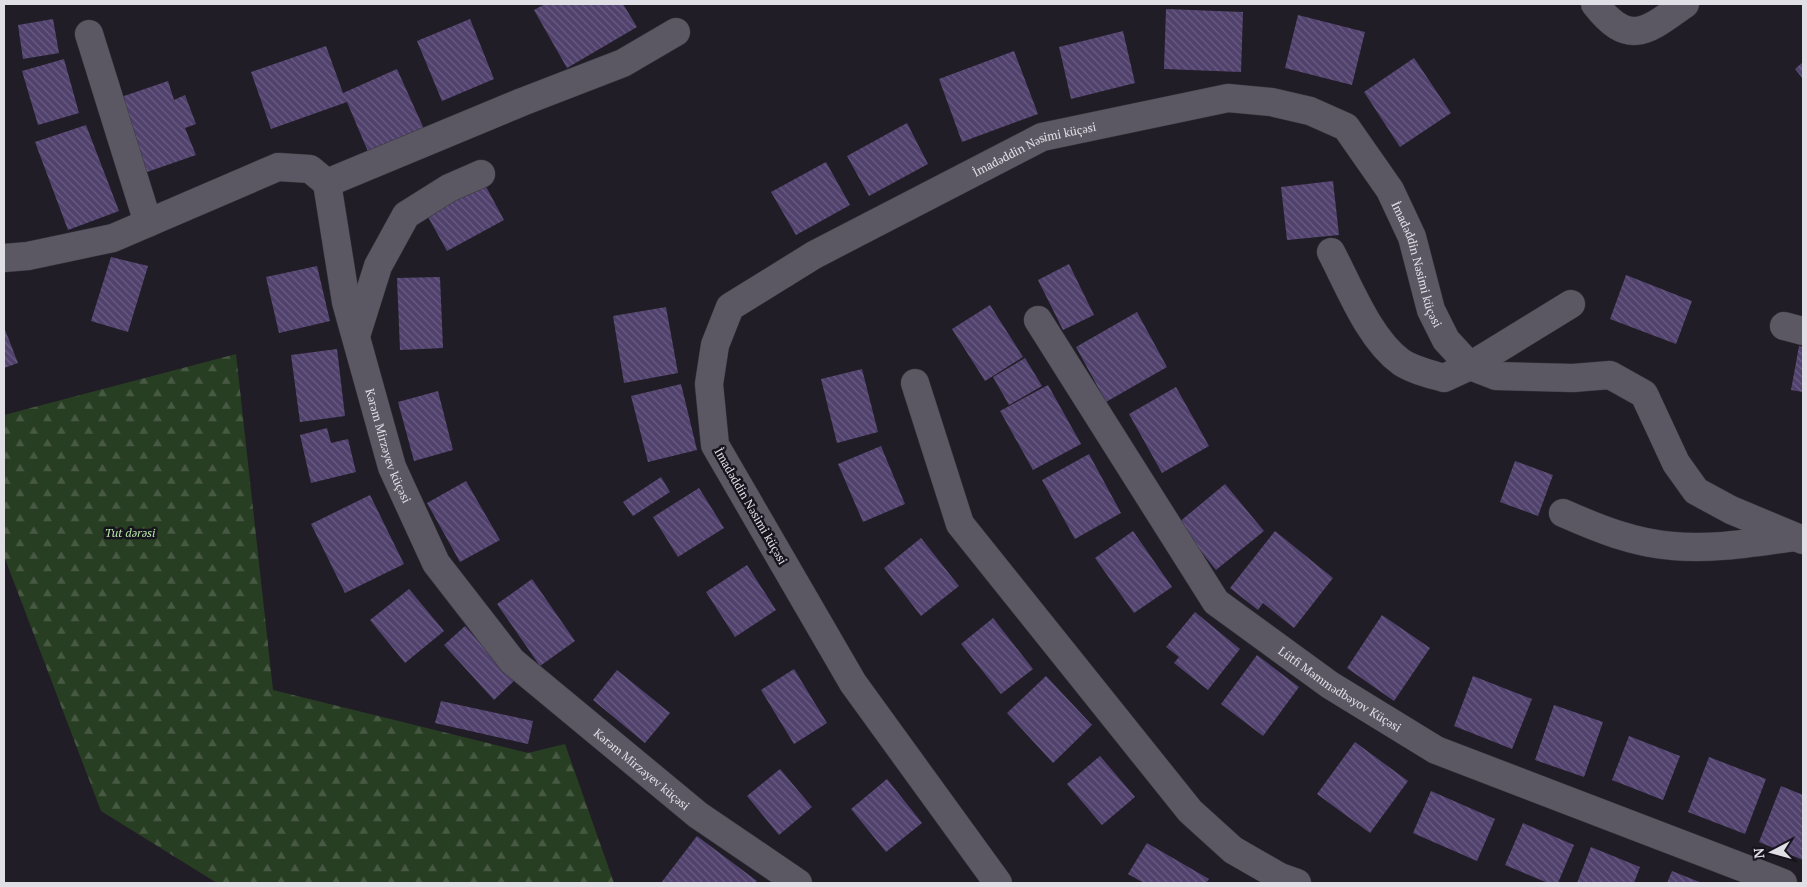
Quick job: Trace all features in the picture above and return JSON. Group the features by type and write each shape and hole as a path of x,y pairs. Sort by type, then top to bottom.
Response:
{"street":[{"path":"1595,4 1618,28 1634,32 1661,21 1686,4"},
{"path":"4,258 44,253 113,238 278,167 310,169 328,184 522,102 623,63 676,32"},
{"path":"89,34 148,223"},
{"name":"İmadəddin Nəsimi küçəsi","path":"998,883 853,683 715,445 709,384 715,345 730,307 814,255 1042,137 1228,98 1270,102 1310,111 1346,127 1390,190 1412,237 1431,310 1446,340 1470,366 1496,376 1573,378 1610,375 1644,394 1676,463 1696,491 1731,510 1800,538"},
{"path":"356,336 378,266 406,215 449,188 481,174"},
{"name":"Kərəm Mirzəyev küçəsi","path":"328,184 346,302 392,467 436,563 512,661 698,815 798,883"},
{"path":"1331,252 1378,339 1401,362 1444,378 1470,366 1571,304"},
{"name":"Lütfi Məmmədbəyov Küçəsi","path":"1038,320 1216,602 1330,686 1436,750 1782,883"},
{"path":"915,384 960,524 1190,811 1233,850 1280,877 1297,883"},
{"path":"1563,513 1605,532 1638,541 1674,547 1735,545 1800,538"}],"green space":[{"name":"Tut dərəsi","path":"236,354 273,690 528,753 565,744 614,883 217,883 101,811 4,556 4,415"}],"building":[{"path":"545,4 623,4 637,27 567,68 534,10"},
{"path":"1166,9 1243,12 1241,72 1164,69"},
{"path":"1298,15 1365,32 1352,85 1285,68"},
{"path":"53,19 59,53 23,59 18,25"},
{"path":"470,19 494,79 442,101 417,41"},
{"path":"1123,31 1135,83 1071,99 1059,47"},
{"path":"326,46 343,93 397,69 424,129 369,154 347,102 271,129 251,72"},
{"path":"1014,51 1038,114 962,142 939,79"},
{"path":"1414,58 1451,113 1400,147 1364,92"},
{"path":"64,59 79,113 38,125 22,71"},
{"path":"1803,62 1803,79 1795,69"},
{"path":"168,81 174,100 185,95 196,124 185,128 196,155 147,172 121,97"},
{"path":"907,123 928,164 869,196 847,156"},
{"path":"86,125 119,211 68,230 35,142"},
{"path":"826,162 850,205 796,235 771,192"},
{"path":"1333,181 1339,235 1287,240 1281,187"},
{"path":"484,183 504,220 447,251 427,215"},
{"path":"111,257 148,266 128,332 91,321"},
{"path":"1069,264 1094,315 1063,330 1038,280"},
{"path":"317,266 330,321 279,333 266,277"},
{"path":"1626,275 1692,301 1676,344 1610,319"},
{"path":"440,277 443,348 400,350 397,278"},
{"path":"990,305 1023,357 985,381 952,329"},
{"path":"666,307 678,373 624,383 613,316"},
{"path":"1137,312 1167,367 1106,402 1076,347"},
{"path":"4,327 18,363 4,368"},
{"path":"1799,346 1803,347 1803,392 1791,390"},
{"path":"337,349 345,416 300,422 291,355"},
{"path":"1025,358 1042,386 1009,405 993,377"},
{"path":"862,369 878,432 837,443 821,379"},
{"path":"681,384 697,450 648,462 631,396"},
{"path":"1048,385 1081,444 1033,470 1000,411"},
{"path":"1176,387 1209,446 1162,473 1129,414"},
{"path":"438,391 453,450 414,461 398,402"},
{"path":"327,428 331,443 348,439 356,472 311,483 300,435"},
{"path":"881,446 905,504 863,522 838,464"},
{"path":"1089,454 1121,513 1075,539 1042,480"},
{"path":"1515,461 1553,475 1538,516 1500,502"},
{"path":"661,477 670,492 633,516 623,502"},
{"path":"466,481 500,540 460,562 427,503"},
{"path":"1225,484 1264,531 1216,570 1178,523"},
{"path":"699,488 724,528 678,557 653,517"},
{"path":"370,495 404,564 345,593 311,524"},
{"path":"1133,531 1172,587 1134,613 1095,558"},
{"path":"1275,531 1333,578 1294,628 1263,603 1258,610 1230,588"},
{"path":"921,538 959,586 921,616 884,568"},
{"path":"747,565 776,610 735,637 706,592"},
{"path":"532,579 575,641 540,666 497,604"},
{"path":"409,589 444,631 405,663 370,620"},
{"path":"1195,612 1240,649 1208,690 1174,663 1179,657 1166,647"},
{"path":"1382,615 1430,648 1394,701 1347,668"},
{"path":"993,618 1033,669 1001,694 961,644"},
{"path":"465,626 514,681 494,700 444,645"},
{"path":"1257,655 1299,687 1263,736 1221,704"},
{"path":"794,669 827,723 794,744 761,690"},
{"path":"617,670 670,713 645,743 593,700"},
{"path":"1046,676 1092,725 1053,763 1007,713"},
{"path":"1473,676 1532,699 1512,749 1454,726"},
{"path":"441,701 533,721 528,744 435,723"},
{"path":"1554,705 1603,722 1584,777 1535,760"},
{"path":"1629,736 1680,756 1663,800 1612,780"},
{"path":"1355,742 1408,781 1370,833 1317,794"},
{"path":"1100,756 1135,797 1102,825 1067,784"},
{"path":"1709,757 1766,779 1745,834 1688,812"},
{"path":"780,769 812,807 779,835 747,796"},
{"path":"887,779 922,823 886,852 851,809"},
{"path":"1781,786 1803,795 1803,860 1759,842"},
{"path":"1431,791 1495,819 1477,861 1413,833"},
{"path":"1523,823 1574,845 1558,883 1548,883 1505,865"},
{"path":"697,836 757,881 755,883 661,883"},
{"path":"1147,843 1209,879 1206,883 1144,883 1128,874"},
{"path":"1591,847 1640,867 1634,883 1577,883"},
{"path":"1672,871 1702,883 1667,883"}]}
